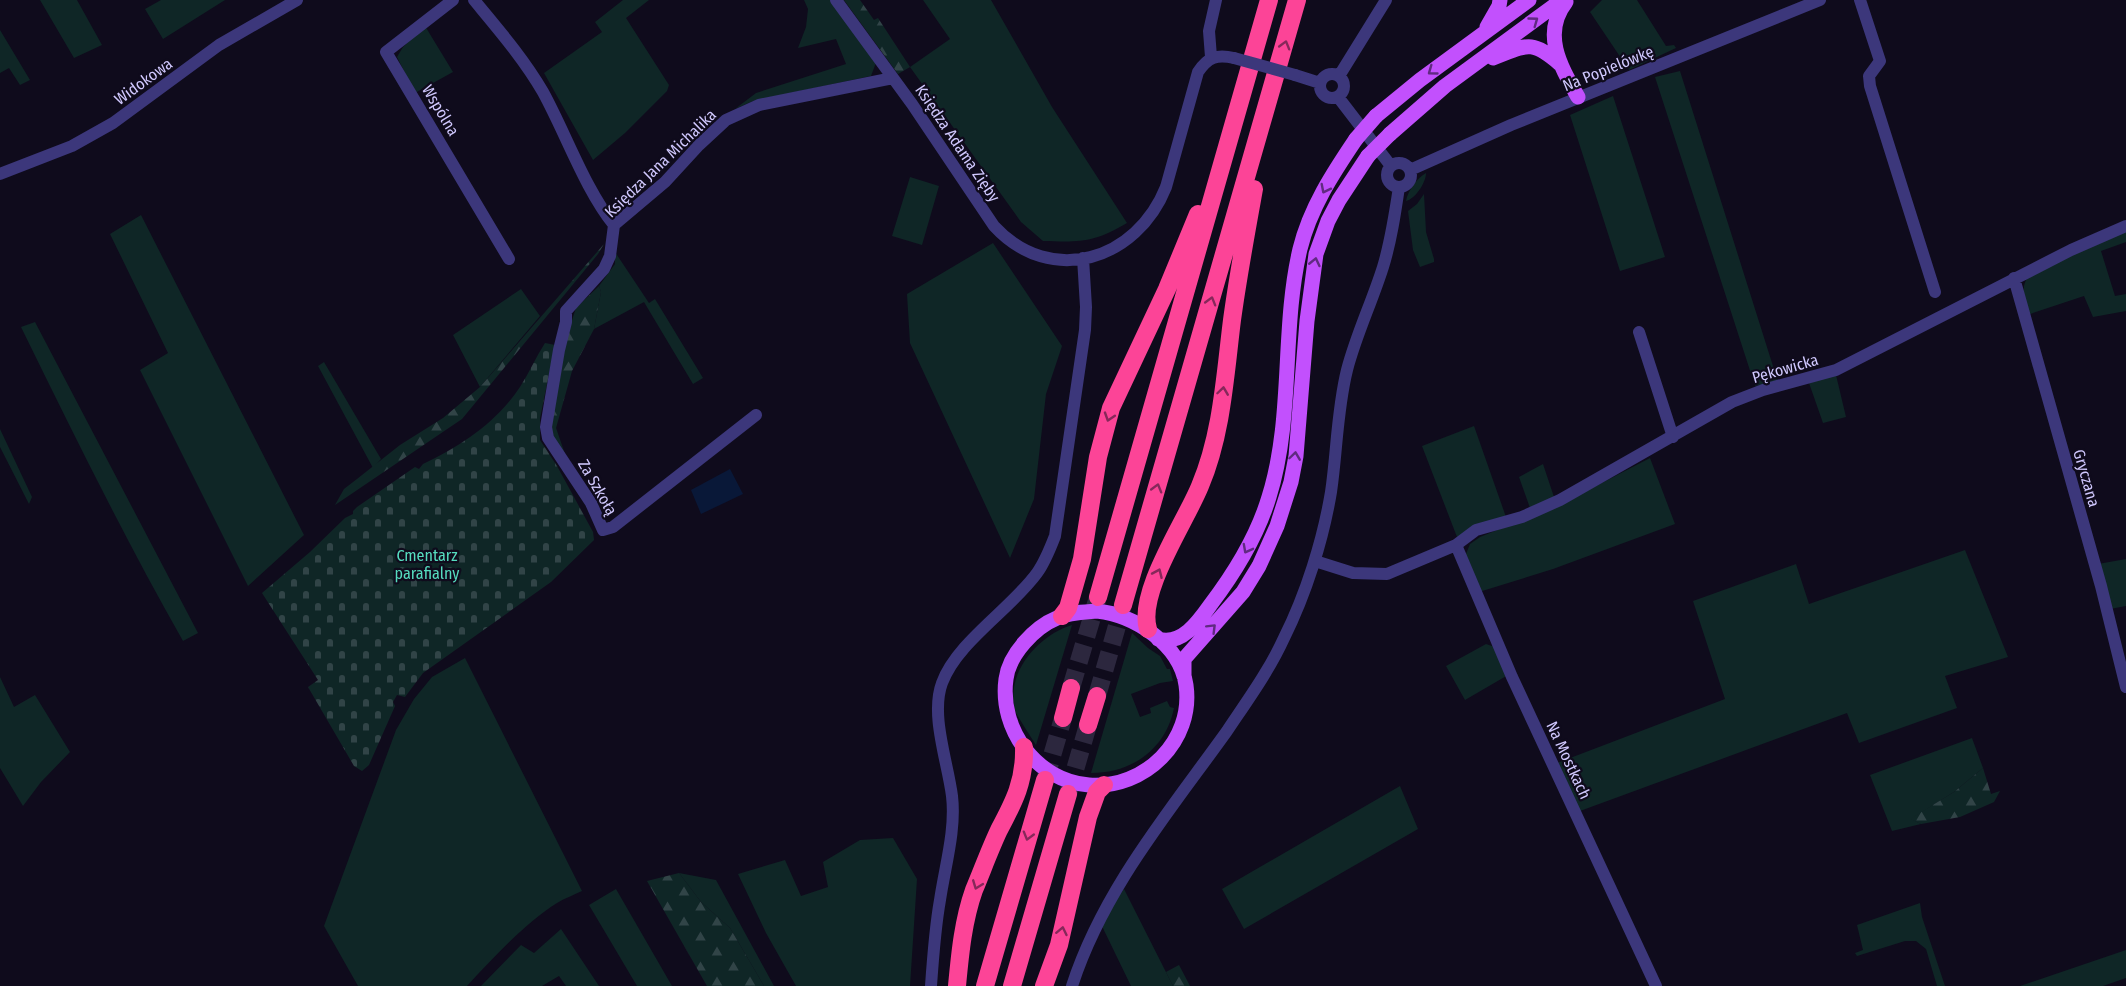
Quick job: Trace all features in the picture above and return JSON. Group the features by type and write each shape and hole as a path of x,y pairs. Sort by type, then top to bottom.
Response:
{"highway":[{"path":"1098,597 1269,0"},
{"path":"1123,605 1297,0"},
{"path":"1153,634 1145,614 1150,593 1200,487 1214,445 1269,100"},
{"path":"1062,616 1068,608 1082,559 1098,457 1111,408 1225,157"},
{"path":"1063,718 1071,688"},
{"path":"1088,725 1096,696"},
{"path":"957,986 963,931 970,905 999,831 1014,803 1024,765 1024,747"},
{"path":"985,986 1044,780"},
{"path":"1044,986 1059,945 1088,817 1097,792 1104,785"},
{"path":"1012,986 1068,794"}],"main road":[{"path":"1479,36 1492,19 1500,0"},
{"path":"1529,0 1420,80 1376,116 1356,140 1326,186 1311,216 1300,250 1292,301 1279,454 1270,495 1263,517 1245,554 1201,619 1178,638 1167,641 1132,620 1109,612 1085,612 1062,616 1049,622 1033,635 1012,662 1006,677 1008,716 1012,729 1035,761 1056,775 1077,783 1104,785 1122,782 1156,764 1171,747 1183,723 1186,699 1185,659 1194,645 1227,612 1243,592 1259,566 1277,526 1291,482 1296,456 1307,321 1316,254 1339,200 1368,156 1424,103 1562,0"},
{"path":"1568,0 1556,17 1553,43 1560,64 1578,97"},
{"path":"1472,66 1529,46 1544,50 1560,64"},
{"path":"1153,634 1173,656 1184,676"}],"street":[{"name":"Widokowa","path":"0,174 72,146 113,123 219,45 297,0"},
{"name":"Wspólna","path":"453,0 386,52 509,259"},
{"path":"474,0 542,89 601,207 614,225"},
{"name":"Księdza Adama Zięby","path":"836,0 1000,232 1021,248 1055,259 1083,258 1103,253 1125,243 1150,218 1166,187 1198,72 1211,57"},
{"path":"1216,0 1209,31 1211,57 1234,58 1320,83"},
{"path":"1339,76 1386,0"},
{"name":"Na Popielówkę","path":"1410,170 1474,140 1820,0"},
{"path":"1860,0 1880,61 1869,76 1870,86 1935,291"},
{"path":"1328,75 1339,76 1344,87 1338,97 1325,96 1320,90 1320,83 1328,75"},
{"name":"Księdza Jana Michalika","path":"566,311 604,268 610,256 614,225 665,182 726,120 759,105 893,78"},
{"path":"1338,97 1391,166"},
{"path":"1402,164 1410,170 1408,182 1399,187 1391,184 1387,177 1391,166 1402,164"},
{"path":"1072,986 1093,932 1119,885 1260,681 1285,638 1315,561 1330,492 1338,417 1347,368 1383,267 1399,187"},
{"name":"Pękowicka","path":"1315,561 1353,573 1387,574 1455,545 1476,530 1522,517 1560,501 1732,402 1763,390 1836,370 2014,278 2126,226"},
{"path":"931,986 937,921 953,823 952,798 938,707 941,684 959,655 1039,571 1054,536 1085,330 1083,258"},
{"name":"Gryczana","path":"2014,278 2101,586 2126,687"},
{"name":"Za Szkołą","path":"566,311 566,322 546,427 549,438 591,503 603,530 614,527 756,415"},
{"path":"1639,332 1673,437"},
{"name":"Na Mostkach","path":"1455,545 1512,677 1656,986"}],"green space":[{"path":"40,0 77,0 102,45 74,58"},
{"path":"161,0 225,0 163,39 145,9"},
{"path":"623,0 649,0 626,18 669,85 667,91 625,133 593,160 544,73 602,32 595,22"},
{"path":"804,0 830,0 877,60 871,76 753,101 735,109 756,93 846,64 836,39 798,48 806,27 808,9"},
{"path":"844,0 860,0 874,20 878,18 910,67 898,74"},
{"path":"923,0 991,0 1052,107 1127,223 1096,238 1077,241 1043,241 1021,222 910,67 950,39"},
{"path":"1602,0 1637,0 1666,46 1674,45 1676,48 1629,70 1590,12"},
{"path":"425,26 453,72 415,93 397,57 403,47"},
{"path":"0,30 30,80 20,85 9,68 0,73"},
{"path":"1680,71 1778,382 1755,386 1655,77"},
{"path":"1613,96 1665,257 1620,271 1570,115"},
{"path":"1426,173 1419,190 1406,201 1413,185"},
{"path":"910,177 939,186 922,245 892,236"},
{"path":"1424,194 1426,232 1434,262 1420,267 1413,250 1408,211"},
{"path":"141,215 304,535 248,586 140,370 168,353 110,234"},
{"path":"2126,229 2126,242 2101,251 2115,296 2126,294 2126,311 2093,317 2084,296 2030,314 2024,288 2031,272"},
{"path":"993,243 1062,346 1046,394 1034,499 1010,558 910,343 907,294"},
{"path":"604,244 462,419 335,505 344,489 400,445 443,418 480,387"},
{"path":"615,252 649,303 655,299 703,378 693,384 644,302 594,329 601,292 599,286 615,264"},
{"path":"599,286 601,292 594,329 572,371 556,428 566,457 552,439 549,427 562,351 576,308"},
{"path":"521,289 540,316 480,387 453,335"},
{"path":"35,322 198,633 183,641 120,525 21,327"},
{"name":"Cmentarz parafialny","path":"545,343 555,345 540,418 540,440 593,532 594,540 551,582 423,673 405,697 397,695 393,702 395,706 369,765 362,771 354,766 308,687 318,680 262,593 345,518 353,514 357,507 415,467 419,469 423,464 464,441 489,422 511,400"},
{"path":"324,362 381,459 373,468 318,366"},
{"path":"1836,375 1846,417 1823,423 1809,383"},
{"path":"1474,426 1506,517 1457,537 1422,446"},
{"path":"0,429 32,497 29,504 0,447"},
{"path":"1650,458 1675,524 1553,569 1479,592 1464,559 1470,544 1480,537 1563,503"},
{"path":"1543,464 1554,497 1530,508 1519,477"},
{"path":"1965,550 2008,657 1945,676 1957,708 1859,743 1847,713 1580,811 1557,763 1725,699 1693,601 1796,564 1809,604"},
{"path":"2126,559 2126,606 2110,609 2098,564"},
{"path":"1072,625 1036,745 1016,713 1013,699 1014,685 1026,658 1036,647 1059,630"},
{"path":"1132,633 1160,656 1167,669 1170,669 1173,681 1160,683 1131,694 1140,717 1151,713 1150,708 1167,701 1170,707 1174,708 1170,723 1155,747 1145,756 1120,769 1091,773"},
{"path":"1486,644 1495,647 1508,675 1465,700 1446,666"},
{"path":"465,658 582,891 545,911 509,942 467,986 358,986 324,926 396,730 414,699 432,677"},
{"path":"0,677 14,707 35,695 70,752 41,782 23,806 0,768"},
{"path":"1972,738 1983,768 1954,792 1911,819 1921,824 1892,831 1870,775"},
{"path":"1983,768 1991,794 2000,791 1994,802 1960,817 1921,824 1910,819 1954,792"},
{"path":"1400,786 1418,829 1244,929 1222,889"},
{"path":"893,838 917,879 910,986 796,986 766,933 738,874 785,860 801,896 828,887 823,862 860,840"},
{"path":"679,873 716,880 774,986 764,986 730,928 701,902"},
{"path":"679,873 701,902 730,928 764,986 707,986 647,881"},
{"path":"616,889 672,986 637,986 589,905"},
{"path":"1124,889 1173,986 1131,986 1099,920"},
{"path":"1920,903 1922,917 1945,986 1937,986 1926,949 1916,941 1905,941 1857,956 1855,953 1863,950 1857,925"},
{"path":"561,929 599,986 566,986 559,976 542,986 481,986 521,945 534,953"},
{"path":"2126,950 2126,978 2103,986 2020,986"},
{"path":"1179,965 1190,986 1173,986 1166,972"}],"water":[{"path":"730,469 743,494 701,514 691,490"}],"tunnel":[{"path":"1071,688 1098,597"},
{"path":"1097,696 1123,605"},
{"path":"1045,780 1063,718"},
{"path":"1068,794 1088,725"}]}
